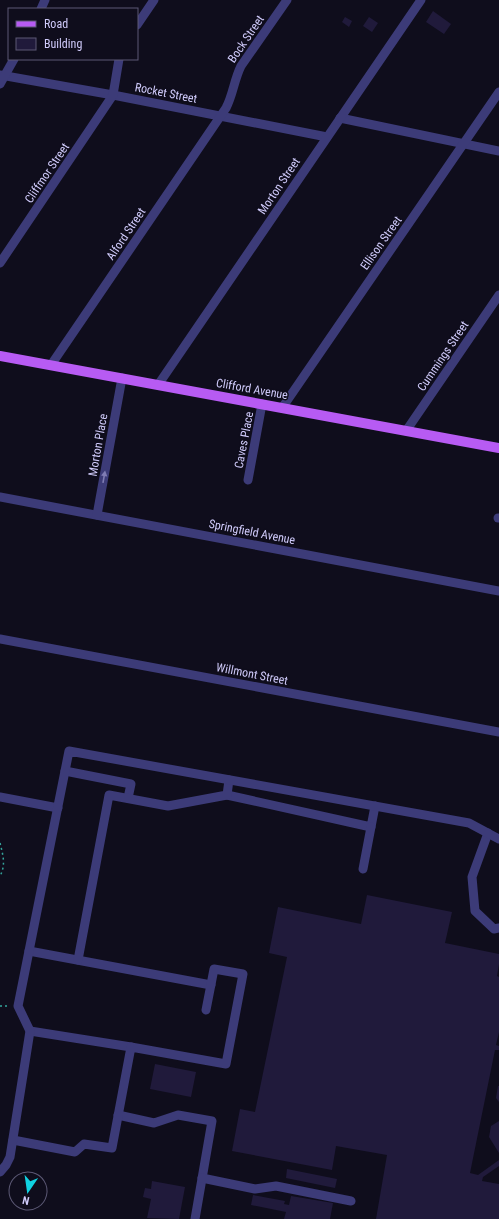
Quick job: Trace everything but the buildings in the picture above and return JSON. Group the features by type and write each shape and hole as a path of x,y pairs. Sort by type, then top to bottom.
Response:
{"main road":[{"name":"Clifford Avenue","path":"0,356 499,448"}],"street":[{"path":"138,24 154,0"},
{"name":"Bock Street","path":"221,116 230,102 237,74 241,66 287,0"},
{"name":"Morton Street","path":"158,385 421,0"},
{"path":"1,78 13,60"},
{"path":"113,96 119,60"},
{"name":"Rocket Street","path":"1,78 113,96 327,137"},
{"name":"Ellison Street","path":"282,408 499,92"},
{"name":"Cliffmor Street","path":"0,263 113,96"},
{"name":"Alford Street","path":"51,365 221,116"},
{"path":"340,118 499,151"},
{"name":"Cummings Street","path":"406,431 499,296"},
{"name":"Morton Place","path":"97,515 122,378"},
{"name":"Caves Place","path":"248,480 262,404"},
{"name":"Springfield Avenue","path":"0,497 499,592"},
{"name":"Willmont Street","path":"0,639 499,732"},
{"path":"0,1172 10,1157 30,1031 18,1006 69,751 469,823 499,839"},
{"path":"65,771 131,784 128,798"},
{"path":"227,795 229,780"},
{"path":"78,960 109,795 168,806 227,795 371,827"},
{"path":"0,798 58,808"},
{"path":"362,869 375,806"},
{"path":"488,833 472,877 475,911 494,929 499,928"},
{"path":"29,951 211,985"},
{"path":"30,1031 226,1064 243,974 214,969 206,1010"},
{"path":"13,1140 75,1152 84,1144 112,1148 131,1047"},
{"path":"118,1115 154,1123 178,1115 212,1120 195,1219"},
{"path":"202,1178 255,1188 276,1186 351,1201"}],"path":[{"path":"0,843 4,858 0,876"}]}
